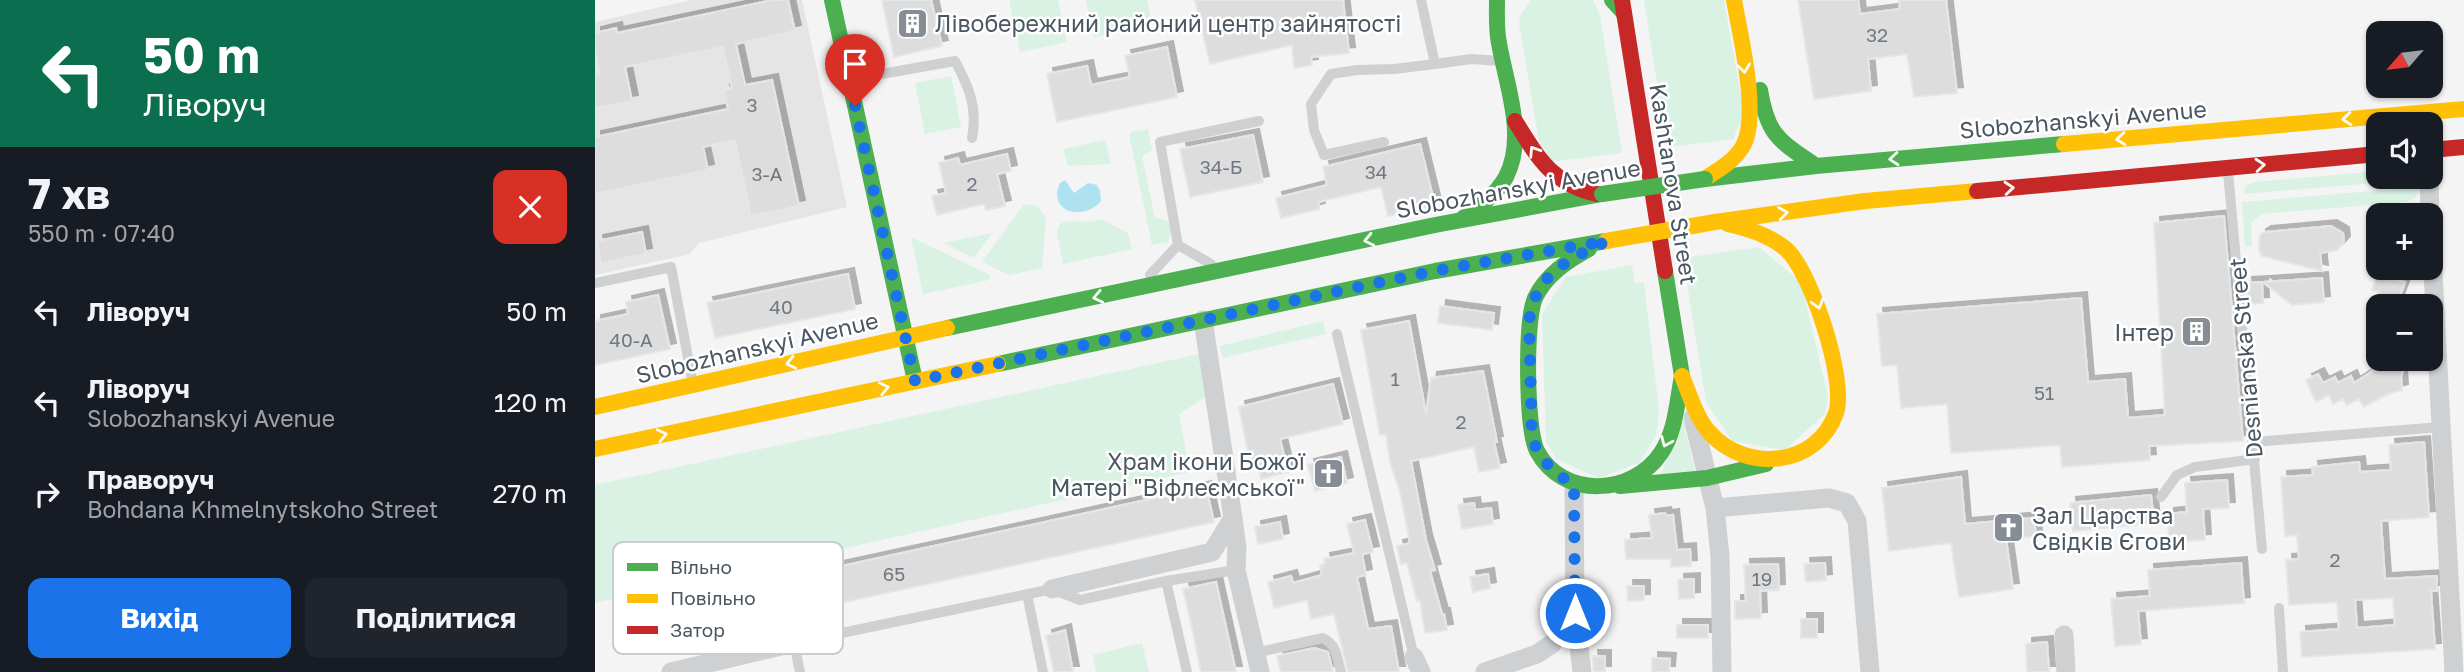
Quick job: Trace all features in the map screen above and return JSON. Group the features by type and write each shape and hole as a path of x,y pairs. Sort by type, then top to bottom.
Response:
{"main road":[{"path":"832,0 915,381"},
{"path":"1460,220 1493,195 1512,158 1515,121 1496,23 1497,0"},
{"path":"1496,23 1504,0"},
{"path":"1612,0 1624,4"},
{"path":"1705,178 1732,162 1749,131 1751,118 1734,0"},
{"path":"1748,0 1767,124 1778,140 1816,166"},
{"name":"Kashtanova Street","path":"1624,4 1682,376"},
{"name":"Slobozhanskyi Avenue","path":"595,407 905,337 1460,220 1602,194 1705,178 1816,166 2464,109"},
{"path":"1515,121 1541,162 1560,180 1581,191 1602,194"},
{"path":"2443,149 2464,147"},
{"path":"595,449 1434,271 1715,222 1865,201 2366,155"},
{"path":"1607,241 1579,254 1552,273 1536,293 1531,308 1529,335 1532,438 1537,451 1557,475 1574,485 1598,488 1707,478 1781,460 1807,450 1826,435 1836,415 1839,400 1818,304 1805,272 1784,248 1749,228 1715,222"},
{"path":"1682,376 1702,421 1721,444 1735,454 1750,459 1781,460"},
{"path":"1615,486 1644,471 1662,451 1670,434 1682,376"}],"street":[{"path":"2433,280 2454,672 2444,672"},
{"path":"1203,320 1237,548 1236,570 1257,663"},
{"path":"1682,376 1715,508 1720,556 1722,672"},
{"path":"1574,485 1575,613 1581,672"},
{"path":"1715,508 1829,498 1847,503 1857,521 1870,672"},
{"path":"1052,589 1212,552 1233,518"},
{"path":"1485,672 1537,654 1552,644 1575,613"},
{"path":"2064,635 2066,672"},
{"path":"671,672 747,654"}],"lane":[{"path":"1421,0 1436,64"},
{"path":"1384,142 1324,155 1314,130 1311,104 1331,74 1357,69 1394,69 1472,60 1503,61"},
{"path":"849,80 955,61 970,90 976,119 972,138"},
{"path":"1178,245 1160,142 1259,121"},
{"name":"Desnianska Street","path":"2228,168 2262,549"},
{"path":"1178,245 1224,271"},
{"path":"1137,289 1178,245"},
{"path":"595,283 671,267 694,386"},
{"path":"1337,334 1417,664"},
{"path":"2253,442 2441,427"},
{"path":"2161,497 2177,475 2195,467 2255,459"},
{"path":"843,633 1052,589 1080,600 1166,581 1236,570"},
{"path":"1166,581 1187,672"},
{"path":"1027,594 1043,672"},
{"path":"2279,608 2283,672"},
{"path":"1257,663 1323,638 1330,641 1335,649 1341,672"},
{"path":"796,654 800,672"}],"shaded area":[{"path":"691,0 802,0 847,207 699,243 690,254 595,275 595,22"}],"green space":[{"path":"1009,0 1058,0 1067,42 1020,52"},
{"path":"1086,0 1147,0 1152,24 1094,37"},
{"path":"1531,0 1593,0 1600,16 1622,153 1551,162 1539,140 1519,24 1520,16"},
{"path":"1644,0 1724,0 1744,114 1733,139 1671,147 1668,126 1664,126"},
{"path":"951,76 961,127 925,134 915,83"},
{"path":"1148,129 1152,150 1142,156 1155,218 1167,220 1172,229 1168,242 1152,245 1129,135 1131,132"},
{"path":"1105,140 1111,164 1068,166 1063,149"},
{"path":"2366,172 2366,184 2243,194 2246,186 2254,182"},
{"path":"2420,189 2416,197 2407,202 2366,203 2366,205 2262,214 2251,223 2252,246 2245,247 2242,202"},
{"path":"1024,204 1037,206 1046,217 1042,268 1009,275 982,262"},
{"path":"1101,219 1128,233 1132,249 1063,264 1057,233 1060,224"},
{"path":"992,233 974,258 943,243"},
{"path":"911,237 990,275 989,280 923,294"},
{"path":"1759,247 1801,282 1828,397 1825,414 1785,450 1732,441 1706,402 1683,258"},
{"path":"1632,265 1635,283 1644,283 1659,410 1656,436 1639,463 1598,478 1556,459 1546,441 1542,314 1566,277"},
{"path":"1323,321 1326,334 1223,358 1220,346"},
{"path":"1199,354 1206,397 1179,414 1190,472 843,548 843,542 613,542 613,599 595,603 595,485"},
{"path":"1683,420 1695,472 1660,476"},
{"path":"1142,643 1149,672 1096,672 1093,655"}],"water":[{"path":"1065,180 1074,193 1088,183 1097,185 1101,201 1085,211 1069,211 1058,201 1060,183"}],"building":[{"path":"772,0 788,0 795,31 736,44 745,85 772,80 799,206 751,216 735,140 703,147 708,170 595,194 595,137 728,109 724,90 732,88 723,47 625,67 632,101 595,108 595,76 600,75 595,52 595,33 616,28 617,33"},
{"name":"Лівобережний районий центр зайнятості","path":"882,0 931,0 942,46 894,57"},
{"path":"1195,0 1343,0 1349,53 1311,57 1312,65 1294,68 1292,45 1210,64"},
{"path":"1798,0 1858,0 1860,14 1900,9 1899,0 1946,0 1957,93 1914,97 1907,54 1868,59 1871,91 1814,99"},
{"path":"1167,47 1177,97 1057,122 1047,74 1087,66 1091,85 1130,77 1125,56"},
{"path":"1253,135 1263,182 1190,197 1180,149"},
{"path":"1420,144 1435,205 1388,216 1381,187 1318,202 1319,209 1281,218 1276,198 1327,185 1323,167"},
{"path":"1007,154 1011,171 997,174 1005,206 986,210 984,204 937,215 932,196 946,193 939,163 958,158 960,165"},
{"path":"2224,216 2243,441 2149,446 2150,460 2062,467 2060,445 1951,453 1947,404 1901,408 1897,365 1882,366 1877,314 2081,298 2088,382 2125,379 2128,418 2165,415 2154,223"},
{"path":"2331,226 2343,233 2344,242 2337,250 2320,253 2322,271 2262,256 2259,250 2260,235 2265,232"},
{"path":"642,232 646,254 601,263 597,241"},
{"path":"848,274 855,309 715,338 707,303"},
{"path":"2322,278 2324,302 2292,305 2263,282"},
{"path":"2376,280 2405,282 2400,294 2378,294 2372,290"},
{"path":"2262,282 2263,303 2247,304 2246,283"},
{"path":"658,295 670,349 595,365 595,321 628,314 626,302"},
{"path":"1440,306 1494,313 1492,330 1438,323"},
{"path":"1409,321 1426,414 1431,378 1483,371 1500,468 1479,472 1474,447 1411,461 1426,540 1435,570 1430,571 1447,630 1425,633 1420,600 1417,601 1407,563 1401,564 1397,546 1410,543 1400,492 1390,462 1386,434 1380,435 1361,330"},
{"path":"2403,371 2402,390 2364,407 2359,399 2347,405 2343,399 2333,404 2329,395 2316,402 2306,380 2318,374 2323,383 2335,377 2338,383 2351,376 2354,383 2371,372"},
{"path":"1333,384 1343,424 1280,439 1288,472 1261,479 1258,466 1251,468 1239,407"},
{"path":"2424,442 2429,517 2381,521 2385,579 2437,576 2437,591 2431,591 2435,649 2302,657 2300,632 2339,629 2337,602 2289,605 2286,560 2299,559 2297,535 2285,536 2281,477 2313,475 2312,467 2359,462 2360,472 2391,470 2389,445","holes":["2393,598 2395,625 2357,628 2355,600"]},
{"name":"Храм ікони Божої Матері \"Віфлеємської\"","path":"1341,457 1347,483 1315,491 1308,465"},
{"path":"1961,477 1965,524 2034,518 2036,536 2006,539 2013,589 1959,597 1951,543 1889,551 1882,488"},
{"path":"2227,480 2229,508 2203,509 2205,540 2169,542 2168,514 2187,512 2185,483"},
{"path":"1206,487 1214,522 843,602 843,566"},
{"path":"2151,495 2154,523 2073,531 2070,503"},
{"path":"1474,503 1475,510 1491,508 1493,524 1462,529 1458,505"},
{"path":"1665,513 1666,516 1673,515 1677,550 1690,549 1691,566 1671,567 1671,559 1626,559 1625,540 1652,538 1649,515"},
{"path":"1365,520 1373,552 1362,554 1366,575 1357,577 1368,629 1391,626 1399,672 1348,672 1334,614 1311,619 1307,600 1274,608 1268,582 1291,576 1293,583 1322,575 1320,565 1325,564 1324,559 1354,553 1347,524"},
{"path":"1280,522 1283,539 1258,544 1255,527"},
{"path":"1825,563 1826,580 1806,582 1804,564"},
{"path":"2241,563 2244,603 2138,611 2141,644 2115,646 2111,599 2150,596 2148,570"},
{"path":"1778,564 1779,590 1760,591 1761,618 1735,619 1735,601 1746,601 1744,565"},
{"path":"1488,574 1490,588 1473,592 1470,577"},
{"path":"1694,579 1694,598 1679,599 1678,580"},
{"path":"1216,582 1236,672 1201,672 1183,589"},
{"path":"1627,586 1644,586 1644,600 1628,601"},
{"path":"1801,619 1817,619 1817,638 1801,638"},
{"path":"1677,625 1708,625 1708,638 1677,638"},
{"path":"1065,630 1073,672 1054,672 1046,636"},
{"path":"2047,642 2049,672 2027,672 2026,644"},
{"path":"1314,648 1328,652 1333,672 1281,672 1277,656"},
{"path":"1592,656 1605,656 1605,672 1594,672"},
{"path":"1652,658 1670,659 1669,672 1652,672"}],"traffic: fast":[{"path":"832,0 915,381"},
{"path":"1463,218 1487,200 1502,183 1512,161 1515,145 1513,110 1498,38 1497,0"},
{"path":"1612,0 1624,13"},
{"path":"1760,90 1771,128 1784,143 1816,166"},
{"path":"1705,179 1816,166 2064,144"},
{"path":"1602,194 1705,179"},
{"path":"947,328 1435,225 1602,194"},
{"path":"998,364 1435,271 1606,241"},
{"path":"1589,249 1551,276 1535,298 1528,351 1529,399 1533,439 1537,451 1549,467 1563,478 1580,484 1616,484 1633,477 1649,467 1666,444 1675,416 1682,376"},
{"path":"1665,271 1682,376"},
{"path":"1620,486 1707,478 1766,464"}],"traffic: slow":[{"path":"1706,178 1735,156 1743,146 1748,132 1750,115 1747,74 1734,0"},
{"path":"2064,144 2464,109"},
{"path":"1715,222 1865,201 1977,191"},
{"path":"1606,241 1715,222"},
{"path":"1682,376 1705,427 1725,446 1742,454 1761,458 1797,454 1813,445 1827,431 1836,413 1838,398 1832,353 1816,302 1796,261 1786,249 1773,240 1728,224"},
{"path":"595,407 947,328"},
{"path":"595,449 998,364"}],"traffic: jam":[{"path":"1622,0 1665,271"},
{"path":"1515,121 1548,168 1568,184 1597,194"},
{"path":"2443,149 2464,147"},
{"path":"1977,191 2366,155"}],"place":[{"name":"Лівобережний районий центр зайнятості","path":"912,23"},
{"name":"Інтер","path":"2197,332"},
{"name":"Храм ікони Божої Матері \"Віфлеємської\"","path":"1328,474"},
{"name":"Зал Царства Свідків Єгови","path":"2009,528"}],"route":[{"path":"855,106 915,381 1434,271 1607,241 1579,254 1542,283 1531,308 1529,322 1532,438 1546,463 1557,475 1574,485 1575,613"}]}
